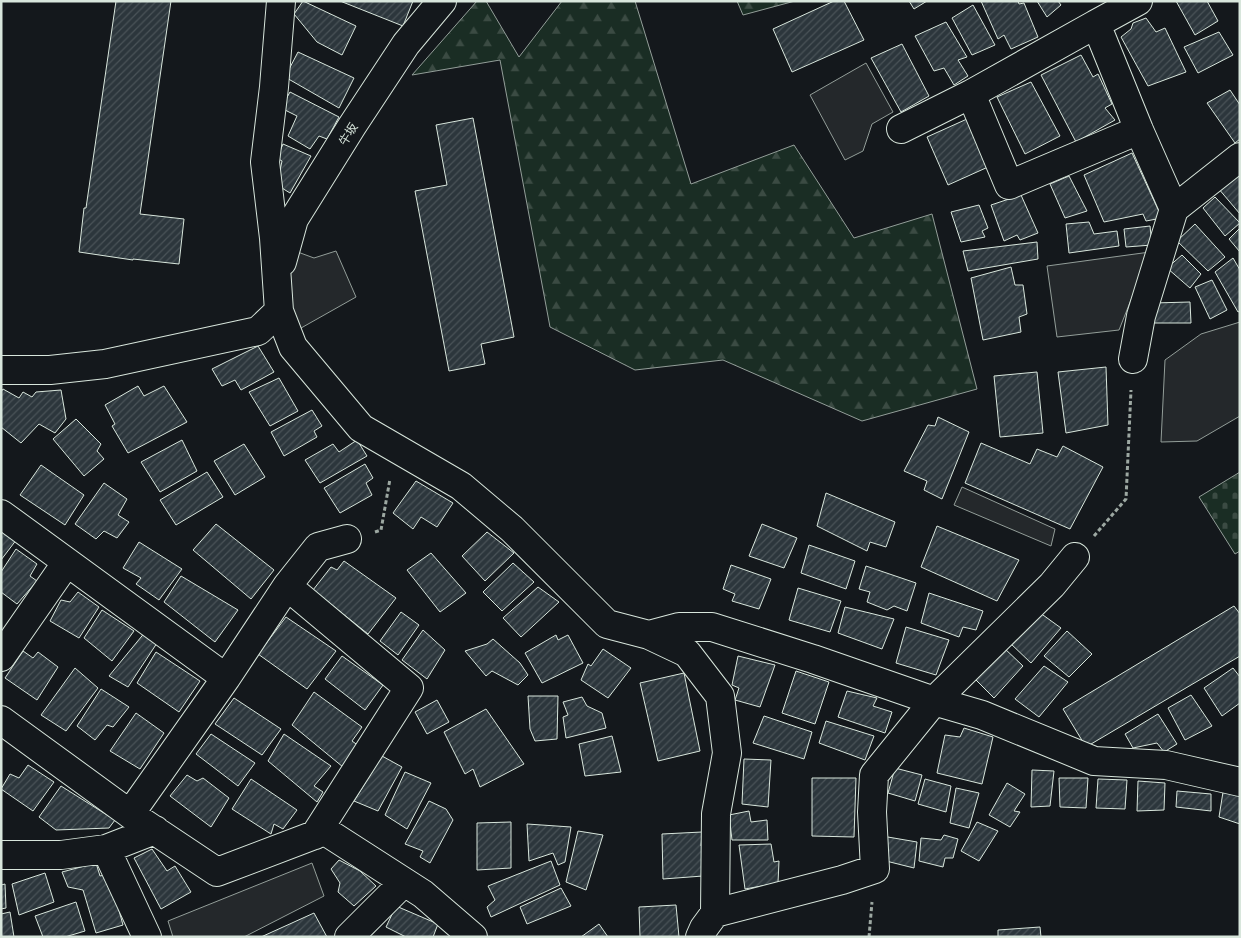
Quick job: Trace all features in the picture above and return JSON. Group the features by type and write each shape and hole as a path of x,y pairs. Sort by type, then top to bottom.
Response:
{"street":[{"path":"281,1 274,87 265,162 280,310 293,347 360,428 461,486 512,529 607,624 649,635 687,653 720,696 727,753 716,814 715,913 700,937"},
{"name":"牛坂","path":"278,279 294,219 406,44 442,1"},
{"path":"902,129 971,94 1138,1"},
{"path":"1096,24 1139,130 1174,208"},
{"path":"971,94 1009,185 1139,130"},
{"path":"1133,359 1141,316 1174,208 1240,157"},
{"path":"1,370 50,370 105,364 258,331 280,310"},
{"path":"1,514 226,678"},
{"path":"130,814 226,678 287,586 318,547 347,539"},
{"path":"715,913 842,880 875,869 872,812 874,776 934,701 1052,585 1075,558"},
{"path":"1,657 67,562"},
{"path":"287,586 410,688 315,835"},
{"path":"649,635 679,627 712,627 813,658 934,701 982,715 1094,761 1166,765 1240,782"},
{"path":"1,720 130,814 217,872 325,831 423,894 473,937"},
{"path":"1,855 61,855 106,849 155,830"},
{"path":"106,849 147,937"},
{"path":"349,937 404,882"}],"path":[{"path":"1075,558 1126,499 1133,359"},
{"path":"347,539 381,530 396,448"}],"green space":[{"path":"477,1 486,1 519,57 562,1 635,1 691,184 794,145 854,238 932,214 977,389 862,421 723,360 635,370 550,327 500,60 412,75"},
{"path":"737,1 795,1 743,15"},
{"path":"1240,472 1240,551 1235,554 1199,497"}],"shaded area":[{"path":"866,63 893,112 872,124 863,151 845,160 810,95"},
{"path":"295,251 314,258 336,251 356,297 294,332 287,278"},
{"path":"1150,252 1119,330 1057,337 1047,266"},
{"path":"1240,322 1240,416 1197,441 1161,442 1165,360 1201,334"},
{"path":"962,487 1055,529 1051,546 954,505"},
{"path":"312,863 324,896 244,937 173,937 168,921"}],"building":[{"path":"116,1 171,1 140,214 184,219 179,264 133,260 79,252"},
{"path":"303,1 356,26 342,55 317,42 294,14"},
{"path":"340,1 413,1 403,26"},
{"path":"834,1 844,1 864,40 792,72 773,29"},
{"path":"909,1 927,1 914,9"},
{"path":"981,1 1018,1 1019,4 1024,3 1038,37 1011,49 1004,35 998,39"},
{"path":"1037,1 1058,1 1061,5 1047,17"},
{"path":"1176,1 1207,1 1218,21 1195,35"},
{"path":"973,5 995,45 972,55 952,18"},
{"path":"1146,18 1156,32 1165,28 1186,72 1148,86 1121,37 1131,29 1133,23"},
{"path":"946,22 967,57 958,60 968,76 954,85 944,68 934,71 915,36"},
{"path":"1219,32 1233,55 1198,73 1184,47"},
{"path":"902,44 929,96 901,112 871,58"},
{"path":"298,52 354,78 339,108 285,77"},
{"path":"1081,55 1093,77 1098,74 1112,104 1105,108 1115,120 1076,142 1041,75"},
{"path":"1031,82 1060,136 1025,154 997,97"},
{"path":"1230,90 1240,105 1240,139 1235,143 1207,103"},
{"path":"290,92 339,117 327,139 319,136 310,149 288,136 297,116 281,108"},
{"path":"473,118 514,337 481,344 485,364 449,371 415,191 447,185 436,125"},
{"path":"967,119 988,167 948,185 927,137"},
{"path":"283,144 311,156 290,193 277,185 282,161 277,158"},
{"path":"1132,153 1162,218 1146,221 1143,214 1104,222 1084,175"},
{"path":"1235,173 1240,178 1240,214 1218,188"},
{"path":"1069,176 1087,211 1065,218 1050,184"},
{"path":"1021,195 1038,233 1020,240 1017,235 1004,241 991,205"},
{"path":"1215,197 1240,223 1225,236 1203,208"},
{"path":"979,205 988,228 982,231 985,237 961,242 951,212"},
{"path":"1089,222 1094,234 1117,231 1119,246 1069,253 1066,224"},
{"path":"1195,224 1225,257 1208,271 1177,241"},
{"path":"1150,226 1152,245 1126,247 1124,229"},
{"path":"1240,228 1240,252 1229,239"},
{"path":"1037,242 1038,259 968,271 963,251"},
{"path":"1182,255 1201,274 1190,288 1167,268"},
{"path":"1233,258 1240,270 1240,311 1238,312 1215,272"},
{"path":"1011,267 1015,285 1023,285 1027,314 1019,317 1021,332 983,340 971,278"},
{"path":"1212,280 1227,310 1210,319 1195,287"},
{"path":"1190,302 1191,323 1154,323 1153,303"},
{"path":"258,346 274,372 241,390 235,380 222,386 212,369"},
{"path":"1106,367 1108,425 1066,433 1058,372"},
{"path":"1037,372 1043,433 1000,437 994,376"},
{"path":"279,378 298,411 270,426 249,392"},
{"path":"138,386 144,396 164,386 187,422 128,453 112,426 115,424 105,405"},
{"path":"3,389 19,398 23,392 32,397 36,392 61,390 66,419 55,433 39,424 21,443 1,427 1,392"},
{"path":"312,410 322,426 314,431 317,437 284,456 271,432"},
{"path":"938,417 969,432 942,499 924,490 927,481 904,471 928,425 935,426"},
{"path":"76,419 101,444 97,451 104,459 84,476 53,439"},
{"path":"182,440 197,471 160,492 141,462"},
{"path":"357,440 367,456 320,483 305,460 333,444 339,452"},
{"path":"981,443 1030,464 1037,449 1057,457 1063,446 1103,467 1070,529 965,483"},
{"path":"244,444 265,477 235,495 214,461"},
{"path":"365,464 373,478 366,483 372,495 340,513 324,488"},
{"path":"41,465 84,495 65,525 20,495"},
{"path":"207,472 223,497 176,525 160,500"},
{"path":"416,481 453,503 437,527 421,517 413,529 393,513"},
{"path":"104,483 127,499 118,515 129,522 117,538 104,531 96,539 75,524"},
{"path":"826,493 895,522 886,547 870,542 867,551 817,526"},
{"path":"216,524 274,570 251,599 193,550"},
{"path":"762,524 797,538 784,568 749,556"},
{"path":"937,526 1019,560 997,601 921,567"},
{"path":"1,527 17,539 1,560"},
{"path":"487,532 514,553 485,581 462,556"},
{"path":"139,542 182,569 159,600 136,584 141,578 123,568"},
{"path":"809,545 855,561 846,589 801,573"},
{"path":"16,549 37,564 30,576 37,581 17,604 1,592 1,572"},
{"path":"431,553 466,593 440,612 407,570"},
{"path":"344,561 396,598 368,634 313,590 331,567 337,570"},
{"path":"513,563 534,582 502,611 483,592"},
{"path":"731,565 771,579 759,609 732,601 735,594 723,589"},
{"path":"866,566 916,583 907,611 894,606 887,610 867,602 870,592 859,589"},
{"path":"181,576 238,610 215,642 164,602"},
{"path":"538,587 559,602 521,637 503,618"},
{"path":"798,588 841,601 830,632 789,620"},
{"path":"78,592 99,607 79,638 50,621 61,600 70,602"},
{"path":"929,593 983,611 976,630 963,627 959,637 921,623"},
{"path":"1234,606 1240,614 1240,656 1086,747 1063,709"},
{"path":"845,607 894,619 882,649 838,633"},
{"path":"102,610 134,631 112,661 84,638"},
{"path":"1036,610 1061,628 1031,663 1010,643"},
{"path":"401,612 419,625 398,655 380,641"},
{"path":"286,617 336,651 307,689 258,654"},
{"path":"906,627 949,640 936,675 896,663"},
{"path":"423,630 445,650 427,679 402,660"},
{"path":"146,631 159,640 128,687 109,676"},
{"path":"1067,631 1092,654 1069,677 1044,656"},
{"path":"556,635 558,640 568,635 583,663 542,683 525,653"},
{"path":"493,639 520,663 528,675 518,685 492,671 486,676 465,651 487,644"},
{"path":"1003,647 1023,666 994,698 973,677"},
{"path":"603,649 631,668 608,698 581,680 588,664 591,666"},
{"path":"23,651 33,658 38,652 58,667 37,700 5,678"},
{"path":"156,652 200,681 179,712 137,683"},
{"path":"342,656 383,685 365,710 325,679"},
{"path":"738,656 775,665 760,707 735,700 739,688 732,685"},
{"path":"1044,666 1068,682 1039,717 1015,699"},
{"path":"75,668 98,688 66,731 41,715"},
{"path":"1233,668 1240,677 1240,703 1222,716 1204,688"},
{"path":"796,671 829,682 815,724 782,713"},
{"path":"684,673 700,751 658,761 640,683"},
{"path":"101,689 129,707 113,727 107,725 95,740 77,726"},
{"path":"847,691 877,698 873,706 892,712 885,733 838,717"},
{"path":"314,692 362,727 352,741 359,746 343,767 292,725"},
{"path":"1191,695 1212,726 1185,740 1168,708"},
{"path":"528,696 558,696 557,739 535,741 530,729"},
{"path":"582,697 587,706 602,713 606,728 566,738 563,717 568,715 563,702"},
{"path":"234,698 281,729 262,755 215,724"},
{"path":"437,700 449,722 427,734 415,712"},
{"path":"486,709 524,764 480,787 473,769 465,774 444,732"},
{"path":"136,713 164,733 140,769 110,751"},
{"path":"1158,714 1177,744 1164,752 1157,743 1133,748 1125,734"},
{"path":"764,716 812,732 804,759 753,743"},
{"path":"826,721 874,736 865,760 819,743"},
{"path":"964,728 993,737 982,784 937,773 945,735 960,737"},
{"path":"211,734 255,763 238,786 196,754"},
{"path":"284,734 331,766 314,786 323,792 317,802 268,761"},
{"path":"612,736 621,772 585,776 579,744"},
{"path":"382,756 402,767 378,811 354,801"},
{"path":"744,759 771,760 768,807 742,804"},
{"path":"28,765 54,782 33,811 1,789 10,774 19,778"},
{"path":"895,768 922,775 915,801 888,793"},
{"path":"1032,770 1054,771 1050,806 1031,807"},
{"path":"405,772 431,783 407,829 385,815"},
{"path":"187,775 197,781 203,778 229,798 211,827 170,796"},
{"path":"812,778 856,778 854,837 812,836"},
{"path":"1059,778 1088,778 1086,808 1060,807"},
{"path":"251,779 297,810 283,829 274,824 271,834 232,809"},
{"path":"925,779 951,786 946,812 918,804"},
{"path":"1098,779 1127,780 1125,809 1096,808"},
{"path":"1138,781 1165,783 1164,810 1137,811"},
{"path":"1007,783 1025,794 1014,811 1020,812 1010,827 989,815"},
{"path":"61,786 115,820 109,828 56,830 39,817"},
{"path":"956,788 979,793 969,828 950,823"},
{"path":"1177,791 1211,794 1211,811 1176,807"},
{"path":"1223,792 1240,796 1240,824 1219,817"},
{"path":"429,801 446,809 453,820 430,863 420,857 423,851 405,844"},
{"path":"749,811 751,822 767,820 768,840 732,840 729,815"},
{"path":"511,822 511,868 477,870 477,823"},
{"path":"977,822 998,831 979,861 961,851"},
{"path":"527,824 571,827 565,862 558,865 553,853 529,861"},
{"path":"578,831 603,835 586,890 566,882"},
{"path":"702,832 701,846 708,846 703,876 663,879 662,834"},
{"path":"944,835 958,839 953,858 945,858 943,867 919,861 921,838 941,840"},
{"path":"882,836 917,842 914,868 882,860"},
{"path":"771,844 774,862 779,861 778,883 745,889 739,845"},
{"path":"152,849 167,871 175,866 191,892 161,909 134,858"},
{"path":"339,860 360,871 376,886 354,906 338,892 340,883 331,869"},
{"path":"551,861 560,885 491,917 487,907 495,900 488,886"},
{"path":"96,863 100,876 109,874 123,925 96,933 83,890 68,887 62,872"},
{"path":"45,873 54,902 19,915 12,884"},
{"path":"5,884 6,908 1,909 1,885"},
{"path":"561,888 571,906 527,924 520,907"},
{"path":"76,902 85,931 65,937 43,937 35,916"},
{"path":"676,905 679,937 640,937 639,907"},
{"path":"396,906 438,924 433,937 406,937 386,927"},
{"path":"10,912 14,937 1,937 1,914"},
{"path":"314,913 327,937 261,937"},
{"path":"599,924 608,937 581,937"},
{"path":"1040,927 1041,937 998,937 998,930"}]}
